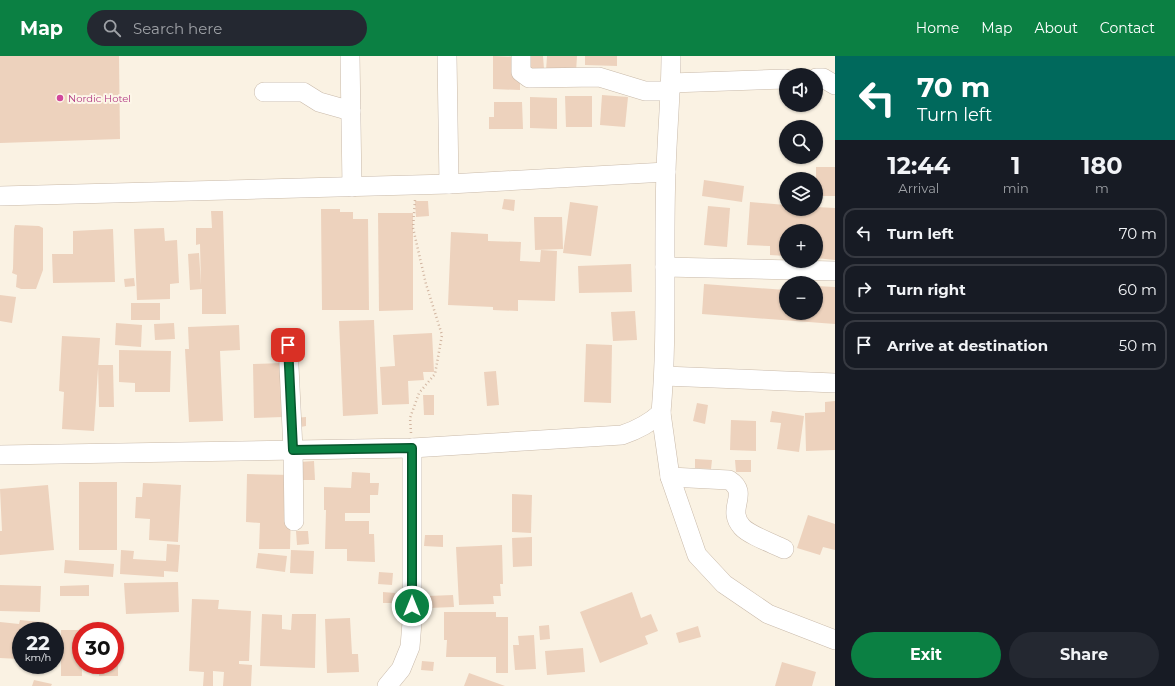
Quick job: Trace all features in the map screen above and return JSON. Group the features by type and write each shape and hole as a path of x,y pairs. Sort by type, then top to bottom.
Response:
{"street":[{"path":"350,56 352,187"},
{"path":"447,56 449,184"},
{"path":"521,56 521,72 529,78 600,77 645,91 671,87 779,79"},
{"path":"671,56 671,87 666,172 664,376 661,413 670,477 696,555 724,584 768,614 835,640"},
{"path":"264,92 303,92 319,102 351,111"},
{"path":"0,196 449,184 666,172"},
{"path":"665,267 835,271"},
{"path":"288,345 293,450 294,521"},
{"path":"664,376 835,383"},
{"path":"0,455 412,448 622,435 651,422 661,413"},
{"path":"388,686 401,669 410,647 412,622 412,448"},
{"path":"670,477 729,480 736,484 739,491 735,514 739,523 744,529 784,549"}],"path":[{"path":"412,448 410,418 419,393 435,374 442,335 426,284 414,228 416,185"}],"building":[{"name":"Nordic Hotel","path":"0,56 119,56 120,139 0,143"},
{"path":"493,56 520,57 520,90 493,89"},
{"path":"530,56 543,56 544,69 527,70"},
{"path":"547,56 577,56 576,72 546,71"},
{"path":"585,56 617,56 617,66 585,65"},
{"path":"602,95 628,97 625,127 600,125"},
{"path":"565,96 592,96 592,127 566,127"},
{"path":"530,97 557,98 557,129 530,128"},
{"path":"494,102 522,102 523,129 489,129 489,117 494,117"},
{"path":"816,167 835,167 835,196 823,196 823,172 816,172"},
{"path":"704,180 744,186 742,202 702,196"},
{"path":"504,199 515,200 514,211 502,209"},
{"path":"415,201 428,201 429,216 416,217"},
{"path":"570,202 598,206 591,256 563,253"},
{"path":"750,202 779,204 779,216 823,216 823,207 835,208 835,260 823,259 823,224 779,224 779,256 770,255 770,246 747,245"},
{"path":"708,206 730,208 727,247 704,245"},
{"path":"321,209 340,209 340,212 353,212 353,219 368,219 369,310 322,310"},
{"path":"211,211 223,211 226,314 202,314 202,289 190,290 188,254 199,253 201,285 200,244 196,245 196,228 212,228"},
{"path":"378,213 413,213 413,310 379,311"},
{"path":"534,217 562,217 563,249 535,250"},
{"path":"15,225 39,226 43,228 43,270 36,289 21,289 16,287 17,275 12,273"},
{"path":"164,228 165,241 177,240 179,283 170,284 170,299 137,300 134,229"},
{"path":"113,229 115,282 53,283 52,254 73,254 73,231"},
{"path":"451,232 488,234 488,241 521,242 520,261 540,262 541,250 557,251 555,301 518,300 518,311 493,310 493,307 448,305"},
{"path":"631,264 632,292 579,293 578,266"},
{"path":"134,278 135,286 125,287 124,279"},
{"path":"704,284 779,289 779,320 702,314"},
{"path":"823,286 835,287 835,324 782,320 823,320"},
{"path":"0,295 16,297 12,323 0,321"},
{"path":"131,303 160,303 160,320 131,320"},
{"path":"635,311 637,340 613,341 611,312"},
{"path":"374,320 378,414 343,416 339,321"},
{"path":"116,323 142,325 141,347 115,345"},
{"path":"174,323 175,339 155,340 154,324"},
{"path":"239,325 240,350 220,351 223,421 189,422 185,349 189,349 188,327"},
{"path":"432,333 434,372 423,372 424,380 408,381 409,404 382,405 380,367 395,366 393,335"},
{"path":"62,336 100,338 94,431 62,429 64,392 59,391"},
{"path":"586,344 612,345 611,403 584,402"},
{"path":"119,350 171,351 170,392 135,392 135,383 119,382"},
{"path":"283,363 283,417 254,418 253,364"},
{"path":"98,365 113,365 114,407 99,407"},
{"path":"496,371 499,405 487,406 484,372"},
{"path":"423,395 434,395 434,415 424,415"},
{"path":"835,401 835,450 806,451 805,413 825,412 825,402"},
{"path":"697,403 708,405 705,424 693,421"},
{"path":"772,411 804,416 799,452 777,449 781,423 770,422"},
{"path":"306,417 306,426 295,428 294,418"},
{"path":"731,420 756,421 756,451 730,450"},
{"path":"695,459 712,460 711,469 695,468"},
{"path":"735,460 751,460 751,472 736,472"},
{"path":"314,461 315,480 300,480 300,462"},
{"path":"352,472 370,473 370,483 379,483 378,495 370,495 370,513 345,513 345,521 369,521 369,534 374,534 375,562 347,561 347,549 325,549 326,510 324,510 324,487 351,488"},
{"path":"247,474 292,475 290,549 259,549 260,523 246,522"},
{"path":"79,482 117,482 117,550 79,550"},
{"path":"143,483 181,485 178,542 149,540 150,519 135,518 136,497 142,497"},
{"path":"48,485 54,550 0,555 0,531 2,531 0,489"},
{"path":"512,494 532,495 531,533 512,532"},
{"path":"808,515 835,524 835,550 823,547 820,555 797,548"},
{"path":"296,531 308,531 309,544 297,545"},
{"path":"425,535 443,535 443,547 424,546"},
{"path":"532,537 532,566 513,567 512,538"},
{"path":"167,544 180,545 178,572 164,571 164,577 120,574 121,550 134,551 133,559 166,561"},
{"path":"502,545 503,584 500,584 501,596 493,596 494,604 459,605 456,547"},
{"path":"291,550 314,551 313,574 290,573"},
{"path":"258,553 287,556 285,572 256,568"},
{"path":"65,560 114,564 113,577 64,573"},
{"path":"379,572 393,573 392,585 378,584"},
{"path":"178,582 179,612 126,614 124,583"},
{"path":"0,585 41,586 40,612 0,611"},
{"path":"89,585 89,596 60,596 60,586"},
{"path":"383,592 395,593 394,603 383,603"},
{"path":"632,592 641,618 651,614 658,631 645,636 648,644 600,663 580,612"},
{"path":"453,595 454,607 429,608 428,596"},
{"path":"192,599 219,600 218,609 251,611 249,661 239,661 239,664 252,665 251,686 223,686 224,672 213,671 213,686 203,686 204,672 189,671"},
{"path":"444,612 496,612 496,617 508,617 508,673 496,673 496,657 446,657 447,640 444,640"},
{"path":"262,614 282,615 282,629 291,630 292,614 316,614 315,668 260,666"},
{"path":"350,618 352,654 358,654 359,672 327,673 325,619"},
{"path":"20,620 39,622 20,622"},
{"path":"0,622 12,623 12,659 0,658"},
{"path":"549,625 550,639 540,640 539,626"},
{"path":"698,626 701,637 679,643 676,633"},
{"path":"64,630 72,630 72,674 82,674 82,676 61,676 61,674 64,674"},
{"path":"534,635 536,669 515,670 513,645 519,645 518,636"},
{"path":"583,648 585,672 547,675 545,651"},
{"path":"422,661 434,662 433,671 421,670"},
{"path":"782,662 816,672 812,686 775,686"},
{"path":"469,673 505,686 464,686"},
{"path":"99,674 118,674 118,676 99,676"},
{"path":"34,680 52,684 51,686 32,686"}],"place":[{"name":"Nordic Hotel","path":"60,98"}],"route":[{"path":"288,345 293,450 412,448 412,606"}]}
